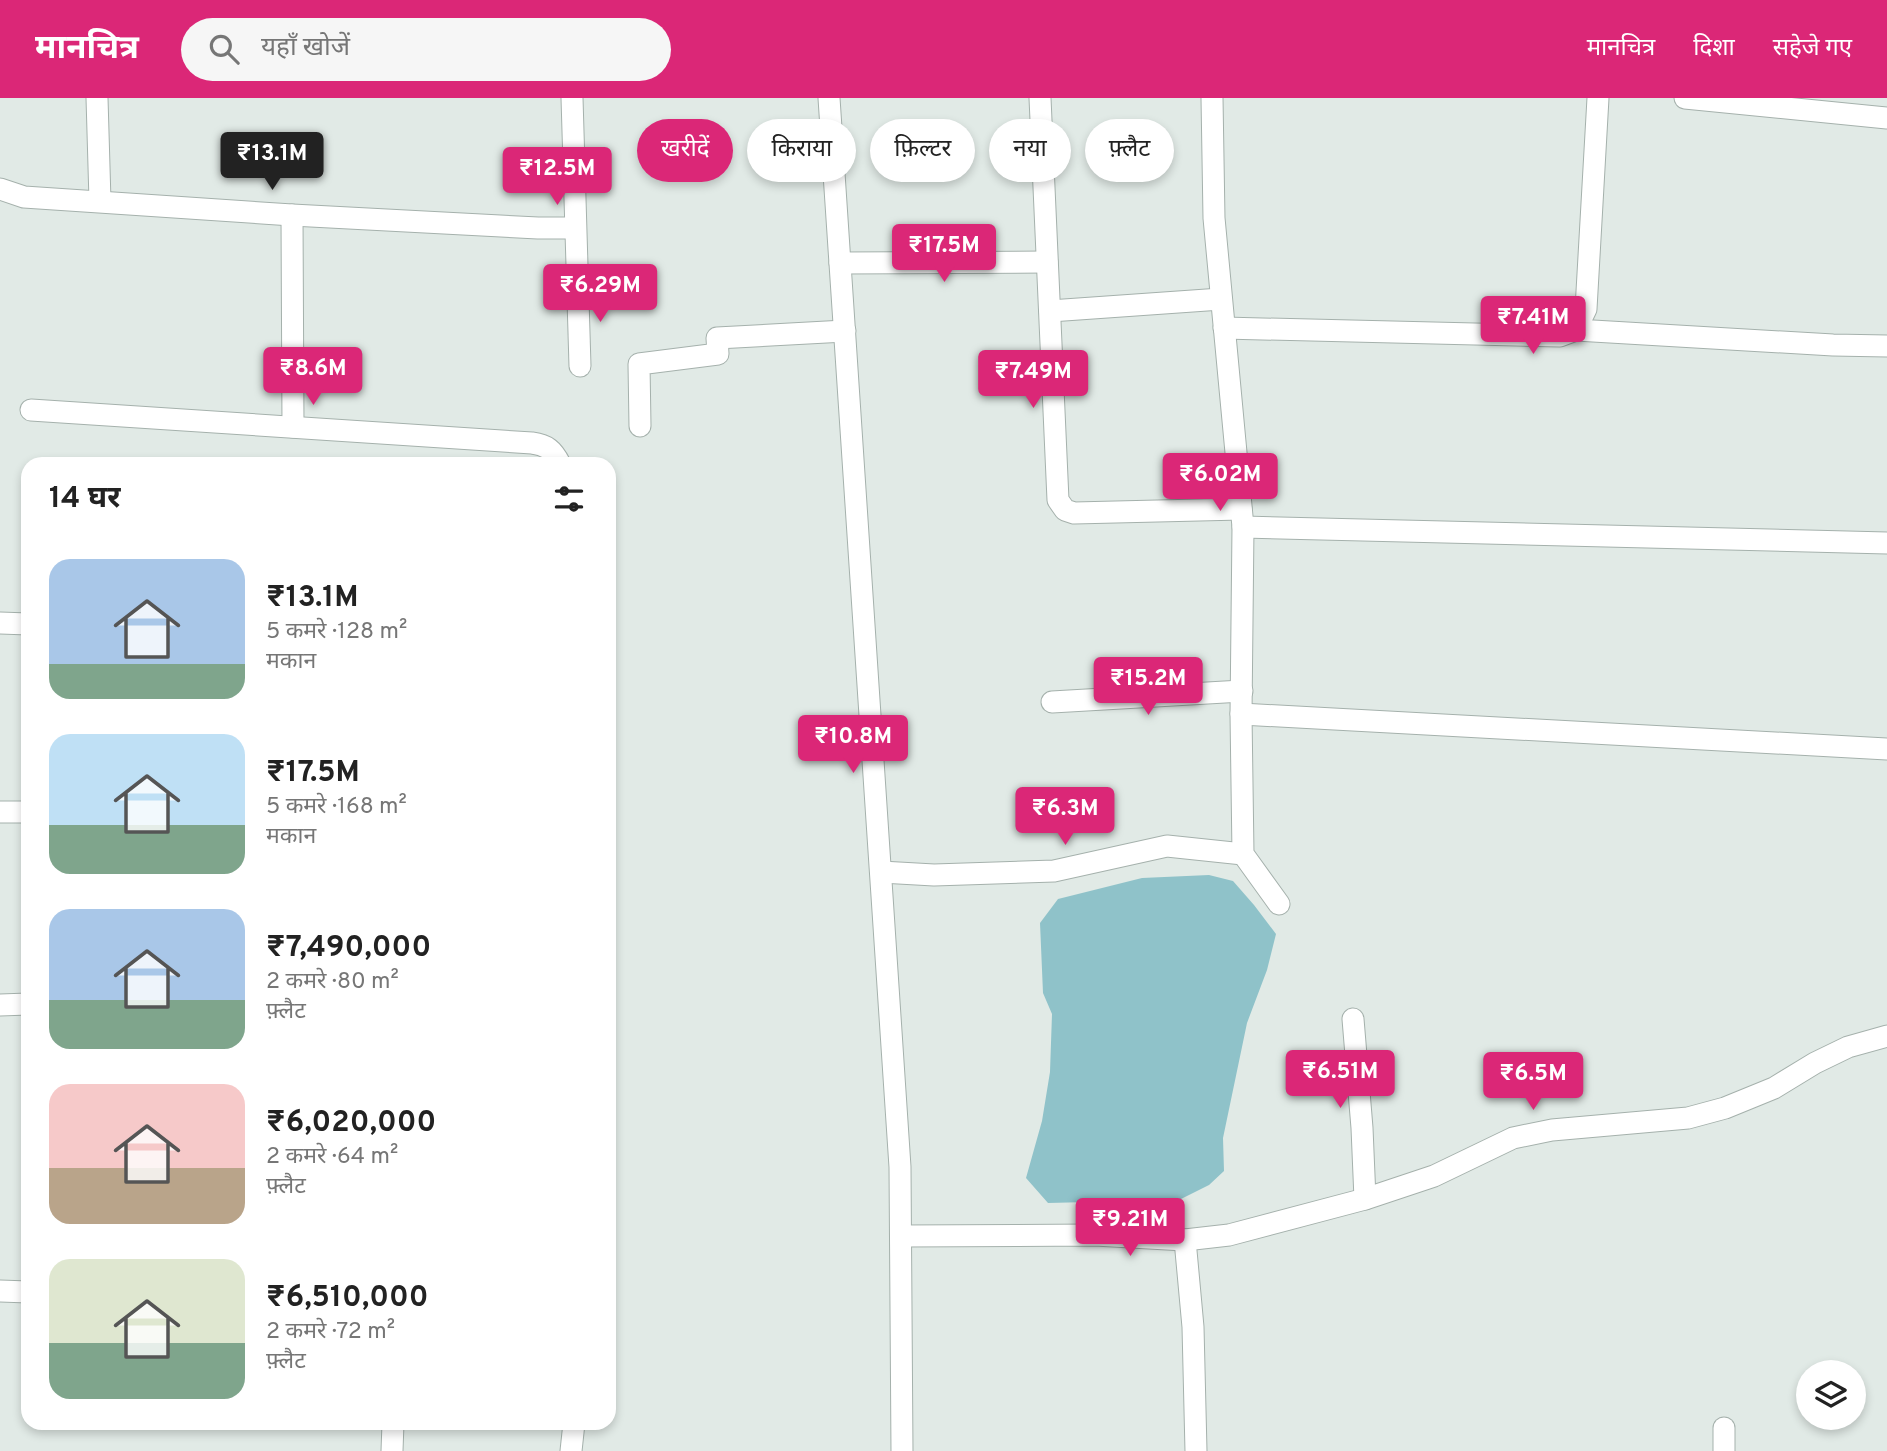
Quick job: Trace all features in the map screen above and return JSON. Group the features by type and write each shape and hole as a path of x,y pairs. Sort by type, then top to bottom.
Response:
{"street":[{"path":"97,98 100,201"},
{"path":"572,98 580,366"},
{"path":"829,98 900,1167 902,1451"},
{"path":"1040,98 1058,500 1065,510 1074,513 1887,543"},
{"path":"1212,98 1213,218 1242,518 1243,854 1279,904"},
{"path":"1576,330 1586,309 1598,98"},
{"path":"1685,98 1887,118"},
{"path":"0,189 24,197 292,215 575,228"},
{"path":"292,215 293,427"},
{"path":"840,263 1047,262"},
{"path":"1050,311 1221,299"},
{"path":"1224,328 1560,336 1576,330 1887,346"},
{"path":"640,426 639,364 718,354 717,338 845,331"},
{"path":"31,410 532,443 544,445 556,457"},
{"path":"0,623 21,624"},
{"path":"1052,702 1242,691"},
{"path":"1241,714 1887,749"},
{"path":"0,812 21,812"},
{"path":"881,872 934,875 1054,871 1167,846 1243,854"},
{"path":"0,1005 21,1004"},
{"path":"1353,1019 1365,1199"},
{"path":"902,1236 1096,1235 1185,1240 1229,1235 1365,1199 1434,1177 1513,1138 1552,1130 1688,1118 1725,1108 1774,1088 1847,1047 1887,1036"},
{"path":"1185,1240 1193,1327 1196,1451"},
{"path":"0,1291 21,1292"},
{"path":"1724,1428 1724,1451"},
{"path":"392,1451 393,1430"},
{"path":"571,1451 573,1430"}],"water":[{"path":"1209,875 1233,881 1276,934 1267,970 1247,1023 1223,1138 1224,1171 1209,1185 1169,1205 1129,1201 1048,1203 1026,1178 1042,1121 1050,1072 1052,1014 1043,993 1040,923 1058,899 1142,878"}]}
